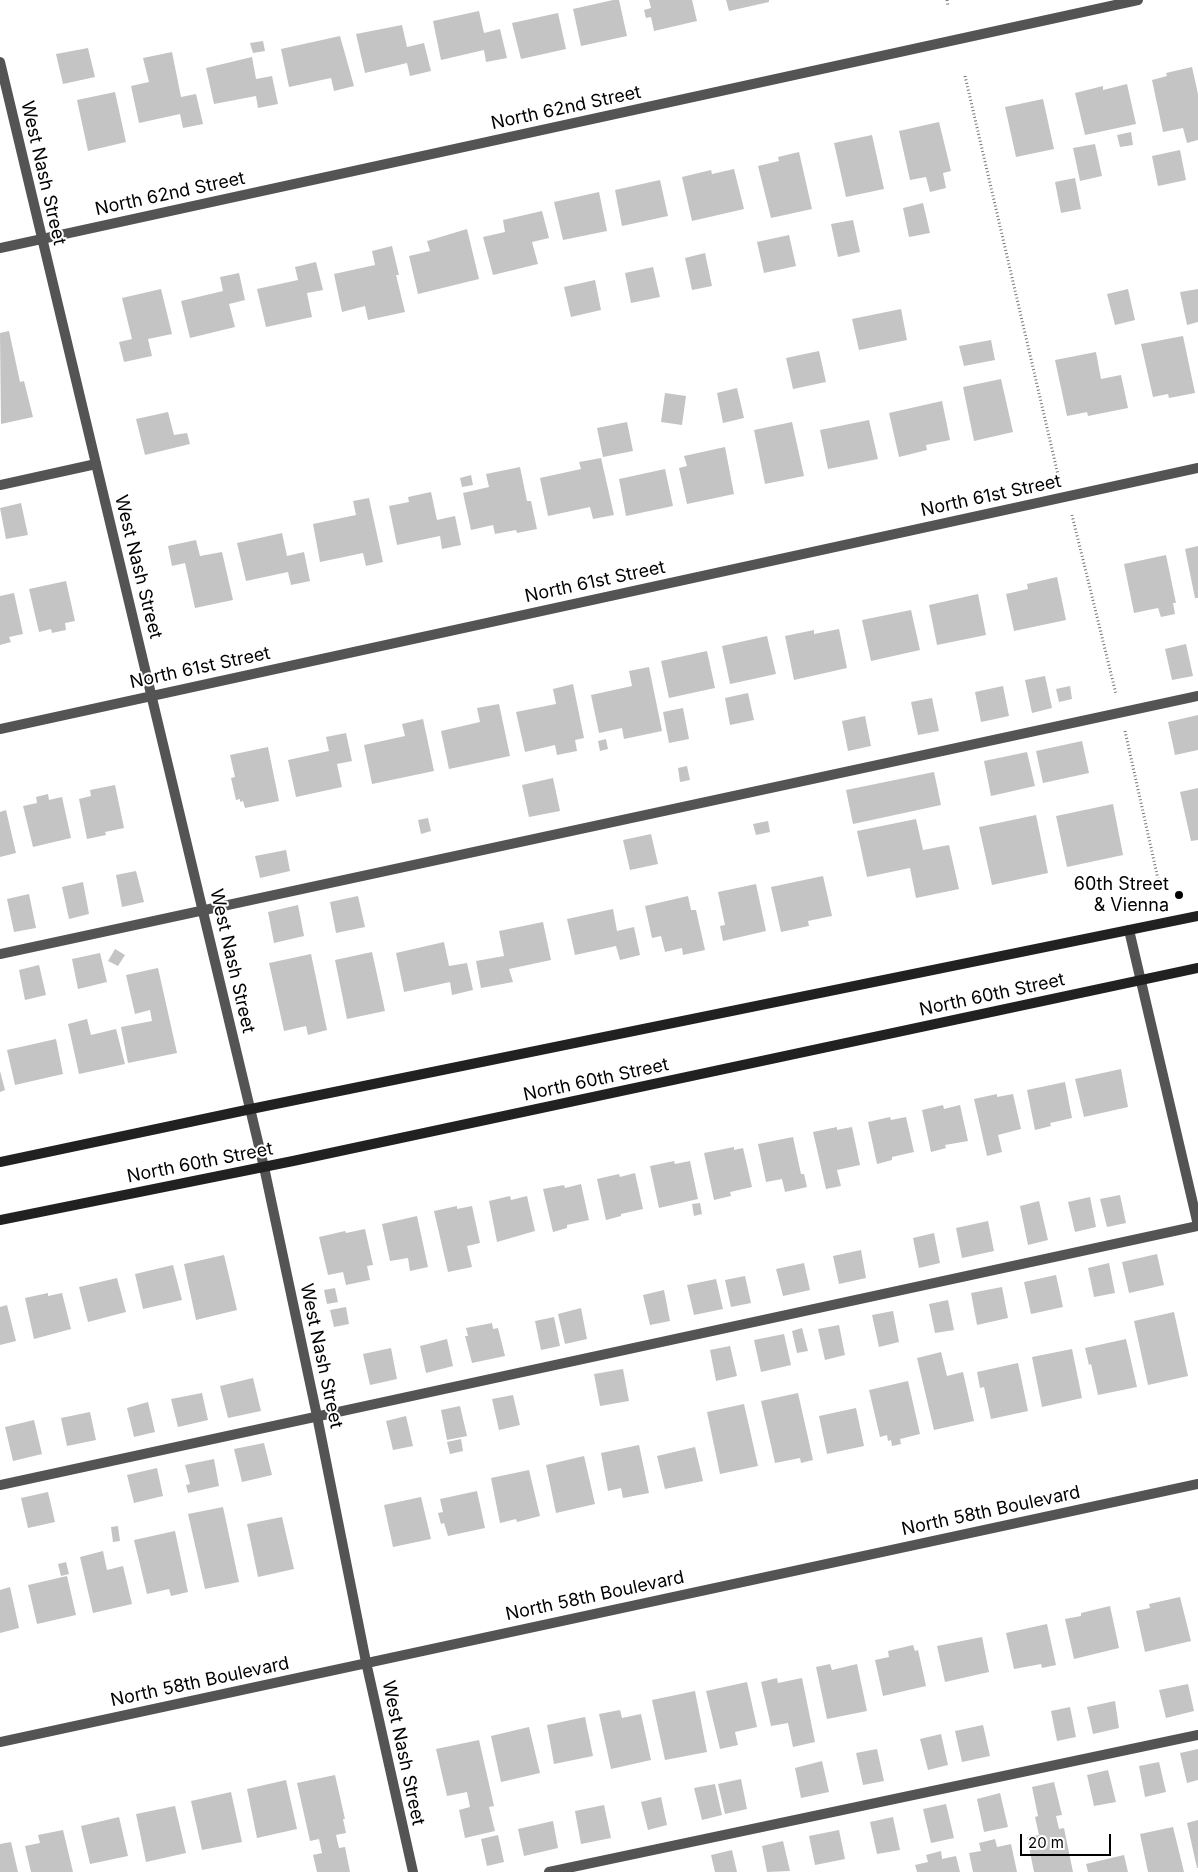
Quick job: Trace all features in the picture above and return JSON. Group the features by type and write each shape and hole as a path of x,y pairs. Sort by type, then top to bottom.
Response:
{"main road":[{"name":"North 60th Street","path":"0,1162 1198,916"},
{"name":"North 60th Street","path":"0,1220 264,1167 1198,968"}],"street":[{"name":"North 62nd Street","path":"0,248 1138,0"},
{"name":"West Nash Street","path":"0,62 251,1109 317,1416 366,1662 413,1872"},
{"path":"0,485 96,464"},
{"name":"North 61st Street","path":"0,729 1198,468"},
{"path":"0,954 1198,696"},
{"path":"0,1485 1198,1225 1129,930"},
{"name":"North 58th Boulevard","path":"0,1742 1198,1484"},
{"path":"549,1872 1198,1735"}],"path":[{"path":"946,0 948,6"}],"building":[{"path":"619,0 627,36 581,46 573,9"},
{"path":"649,0 692,0 697,21 654,31 651,17 646,18 644,10 651,8"},
{"path":"726,0 769,0 769,2 729,11"},
{"path":"479,11 484,33 500,29 507,58 486,62 484,50 441,60 433,21"},
{"path":"558,13 566,49 521,59 512,23"},
{"path":"402,25 407,47 424,43 431,71 410,76 407,63 365,73 356,34"},
{"path":"340,36 354,86 334,91 331,78 289,87 281,49"},
{"path":"263,41 265,51 253,53 250,43"},
{"path":"88,48 95,77 63,84 56,54"},
{"path":"172,52 181,97 196,94 203,124 183,128 180,114 139,123 131,86 149,82 143,58"},
{"path":"252,57 256,79 272,76 278,104 258,108 256,96 214,104 206,68"},
{"path":"1192,67 1198,94 1198,140 1187,143 1183,128 1163,132 1152,80 1167,76 1166,73"},
{"path":"1127,84 1136,124 1085,135 1075,93 1103,86 1103,90"},
{"path":"115,92 126,142 88,151 77,100"},
{"path":"1043,99 1054,149 1016,157 1005,107"},
{"path":"939,122 951,171 943,173 946,188 930,192 926,177 910,180 899,131"},
{"path":"1131,132 1133,145 1120,147 1117,135"},
{"path":"872,135 884,189 846,197 834,143"},
{"path":"1095,144 1102,176 1080,181 1073,148"},
{"path":"1180,150 1186,180 1158,186 1152,156"},
{"path":"799,152 812,209 771,218 758,166 779,161 778,157"},
{"path":"734,169 744,209 692,221 682,177 711,170 712,174"},
{"path":"1075,178 1081,209 1061,213 1055,182"},
{"path":"660,180 668,216 622,226 615,190"},
{"path":"599,192 607,231 563,240 554,202"},
{"path":"923,203 930,233 909,237 903,208"},
{"path":"542,211 549,238 532,242 538,264 493,275 483,237 505,232 503,220"},
{"path":"853,220 860,252 838,257 831,224"},
{"path":"467,229 479,279 418,294 409,256 430,251 427,241"},
{"path":"789,235 796,266 764,273 757,242"},
{"path":"392,246 399,275 396,275 405,312 368,320 365,306 342,312 334,274 375,265 372,251"},
{"path":"705,253 712,286 692,290 685,258"},
{"path":"316,262 323,290 307,293 312,317 266,327 257,289 298,280 295,267"},
{"path":"653,267 660,297 631,303 625,273"},
{"path":"239,273 245,300 229,304 235,327 190,338 181,301 223,291 220,277"},
{"path":"595,280 601,310 571,317 564,287"},
{"path":"161,289 172,334 148,339 152,356 124,362 119,342 132,339 122,298"},
{"path":"1128,289 1135,320 1115,325 1107,294"},
{"path":"1198,289 1198,322 1187,325 1180,292"},
{"path":"901,309 907,340 859,350 852,319"},
{"path":"9,331 20,382 24,381 33,417 1,424 0,333"},
{"path":"1183,336 1195,393 1169,398 1168,394 1153,397 1141,344"},
{"path":"991,340 995,360 964,366 959,346"},
{"path":"819,351 826,382 793,389 786,358"},
{"path":"1096,352 1101,379 1121,375 1128,408 1088,416 1087,412 1067,416 1055,360"},
{"path":"1001,379 1013,432 974,441 963,387"},
{"path":"737,388 744,418 723,423 717,393"},
{"path":"665,393 686,396 682,425 661,422"},
{"path":"942,401 950,440 926,445 927,450 899,457 889,413"},
{"path":"168,412 174,435 187,433 190,444 145,455 136,419"},
{"path":"869,420 878,459 828,469 820,430"},
{"path":"627,422 633,451 603,457 597,428"},
{"path":"792,422 804,476 765,484 754,430"},
{"path":"725,447 734,494 687,504 679,468 687,466 684,456"},
{"path":"601,458 614,515 593,519 590,507 548,516 540,478 581,469 579,462"},
{"path":"520,467 527,501 531,501 537,529 517,533 516,530 495,534 493,525 471,530 463,493 489,487 486,474"},
{"path":"665,469 673,506 626,516 619,479"},
{"path":"471,475 473,485 462,487 460,478"},
{"path":"431,492 437,520 455,516 461,545 442,549 440,536 397,545 389,506 409,502 408,497"},
{"path":"369,498 383,562 366,566 363,553 320,562 313,524 356,515 353,501"},
{"path":"21,503 28,535 6,539 0,508"},
{"path":"282,533 287,556 304,552 310,581 291,585 288,572 246,581 237,543"},
{"path":"196,540 200,556 222,552 233,600 195,608 185,563 172,566 168,546"},
{"path":"1198,546 1198,598 1195,598 1185,549"},
{"path":"1166,555 1176,603 1173,603 1175,614 1161,617 1158,608 1134,613 1124,564"},
{"path":"1057,577 1066,620 1014,631 1006,594 1028,589 1027,584"},
{"path":"66,581 75,621 65,623 66,630 52,633 51,629 39,632 29,589"},
{"path":"14,593 23,634 9,637 11,642 0,645 0,596"},
{"path":"978,594 986,635 937,645 929,605"},
{"path":"911,610 920,650 871,661 862,620"},
{"path":"839,629 847,668 794,680 785,636 814,630 814,634"},
{"path":"767,636 776,674 730,684 722,646"},
{"path":"1186,644 1193,676 1172,680 1165,649"},
{"path":"707,651 715,688 669,698 661,661"},
{"path":"649,667 662,731 624,739 622,728 599,733 591,695 632,686 629,671"},
{"path":"1045,676 1052,708 1032,713 1025,680"},
{"path":"573,684 584,738 575,740 577,751 557,755 555,745 525,752 516,712 556,704 553,689"},
{"path":"1003,686 1009,716 981,722 975,692"},
{"path":"1070,686 1072,699 1059,702 1056,689"},
{"path":"748,693 754,720 730,725 725,698"},
{"path":"932,698 939,731 918,735 911,702"},
{"path":"499,704 510,756 449,769 441,731 480,722 477,708"},
{"path":"683,708 689,739 669,743 663,712"},
{"path":"1198,715 1198,750 1175,755 1168,722"},
{"path":"865,716 871,746 848,751 842,721"},
{"path":"423,719 434,771 372,784 364,745 405,736 402,724"},
{"path":"346,733 352,761 337,764 342,787 296,797 288,760 329,751 326,737"},
{"path":"606,739 608,749 600,751 598,741"},
{"path":"1082,741 1089,773 1043,783 1036,751"},
{"path":"268,747 279,801 245,808 243,801 240,802 240,799 236,800 231,778 235,777 230,755"},
{"path":"1027,752 1035,786 991,796 984,761"},
{"path":"687,766 690,780 680,782 678,768"},
{"path":"934,772 941,805 853,824 846,790"},
{"path":"553,778 560,811 529,817 522,785"},
{"path":"115,785 124,828 105,832 106,835 87,839 79,799 91,796 90,790"},
{"path":"1198,788 1198,840 1191,841 1180,792"},
{"path":"48,794 49,800 62,797 71,838 33,847 23,806 37,803 36,797"},
{"path":"1113,804 1123,855 1067,867 1056,816"},
{"path":"6,810 16,853 0,857 0,812"},
{"path":"1036,815 1048,873 992,885 979,827"},
{"path":"428,818 431,831 421,834 418,820"},
{"path":"916,819 923,850 949,845 959,889 916,898 910,868 867,877 857,831"},
{"path":"768,821 770,832 756,835 753,824"},
{"path":"651,834 658,864 630,870 623,840"},
{"path":"286,850 290,871 260,878 255,856"},
{"path":"136,871 144,902 122,907 116,875"},
{"path":"823,876 832,916 808,921 809,926 781,932 771,887"},
{"path":"83,882 89,914 69,919 62,887"},
{"path":"756,884 766,931 723,941 720,926 725,925 718,892"},
{"path":"29,894 36,928 14,932 7,899"},
{"path":"358,896 365,927 336,933 330,902"},
{"path":"688,896 691,910 696,910 705,950 683,955 682,948 665,952 661,936 652,938 645,906"},
{"path":"298,905 304,936 274,943 268,912"},
{"path":"613,909 617,931 634,927 640,955 620,960 616,946 575,955 567,919"},
{"path":"543,922 551,960 509,969 513,982 481,988 476,961 504,956 499,931"},
{"path":"444,942 449,966 467,963 473,990 452,995 450,982 404,992 396,953"},
{"path":"115,949 125,955 118,966 108,961"},
{"path":"372,952 385,1011 347,1019 335,960"},
{"path":"100,953 107,982 78,989 72,959"},
{"path":"311,954 327,1030 308,1035 306,1026 284,1031 269,963"},
{"path":"39,965 46,995 25,1000 19,970"},
{"path":"158,968 177,1053 128,1063 121,1027 152,1021 150,1010 135,1014 126,975"},
{"path":"87,1019 91,1035 116,1029 125,1064 79,1074 68,1024"},
{"path":"56,1039 63,1074 15,1085 7,1050"},
{"path":"1121,1069 1128,1107 1084,1117 1075,1079"},
{"path":"0,1071 5,1090 0,1092"},
{"path":"1065,1082 1072,1118 1050,1123 1051,1126 1035,1130 1027,1090"},
{"path":"997,1094 997,1097 1013,1094 1021,1129 998,1135 1002,1152 987,1156 974,1099"},
{"path":"943,1105 944,1109 960,1105 968,1141 945,1145 946,1148 931,1152 922,1110"},
{"path":"890,1117 891,1120 906,1117 914,1152 892,1157 892,1160 877,1164 868,1122"},
{"path":"837,1127 837,1130 852,1127 860,1165 837,1170 841,1186 826,1189 813,1132"},
{"path":"793,1137 801,1174 804,1174 807,1187 785,1192 782,1179 766,1182 758,1144"},
{"path":"734,1147 734,1150 743,1148 752,1187 730,1192 731,1196 714,1200 704,1153"},
{"path":"674,1161 675,1164 690,1161 698,1199 659,1208 650,1166"},
{"path":"635,1173 643,1209 606,1220 597,1179 619,1174 620,1177"},
{"path":"581,1184 589,1220 567,1225 567,1228 553,1232 543,1189 564,1185 565,1188"},
{"path":"1120,1195 1126,1223 1107,1227 1100,1199"},
{"path":"510,1196 511,1200 527,1196 535,1231 497,1242 489,1201"},
{"path":"1090,1197 1096,1227 1075,1232 1068,1202"},
{"path":"1039,1201 1048,1240 1028,1245 1020,1206"},
{"path":"700,1203 702,1214 694,1216 692,1204"},
{"path":"457,1206 457,1209 472,1206 480,1243 467,1246 472,1267 448,1272 434,1211"},
{"path":"417,1216 428,1267 410,1271 408,1258 390,1261 382,1224"},
{"path":"988,1221 994,1251 962,1258 956,1228"},
{"path":"365,1229 373,1265 367,1266 370,1280 346,1285 343,1272 328,1275 319,1237"},
{"path":"934,1233 940,1263 919,1268 913,1238"},
{"path":"861,1250 866,1278 839,1284 833,1256"},
{"path":"1157,1254 1164,1285 1129,1293 1122,1262"},
{"path":"224,1255 237,1310 196,1320 184,1264"},
{"path":"804,1263 810,1290 783,1296 776,1269"},
{"path":"1109,1263 1115,1293 1094,1297 1088,1268"},
{"path":"173,1265 182,1300 143,1309 135,1274"},
{"path":"1056,1275 1063,1307 1031,1314 1024,1282"},
{"path":"745,1276 751,1303 731,1307 725,1280"},
{"path":"117,1278 126,1312 88,1322 79,1287"},
{"path":"716,1279 723,1309 694,1315 687,1285"},
{"path":"1002,1287 1008,1318 977,1325 971,1293"},
{"path":"335,1288 338,1302 327,1304 324,1290"},
{"path":"664,1290 670,1321 650,1325 643,1295"},
{"path":"48,1293 48,1296 62,1293 71,1329 34,1339 25,1298"},
{"path":"948,1300 954,1330 935,1333 929,1304"},
{"path":"7,1305 16,1341 0,1345 0,1307"},
{"path":"346,1307 349,1324 334,1327 330,1310"},
{"path":"581,1308 587,1339 565,1344 558,1314"},
{"path":"893,1311 899,1342 879,1347 872,1315"},
{"path":"1174,1312 1188,1376 1148,1385 1134,1321"},
{"path":"554,1317 560,1346 541,1350 535,1321"},
{"path":"492,1323 493,1329 498,1328 505,1356 472,1363 465,1336 468,1336 466,1328"},
{"path":"839,1325 845,1355 825,1360 818,1329"},
{"path":"802,1328 808,1351 797,1353 792,1331"},
{"path":"784,1334 791,1365 761,1372 754,1340"},
{"path":"447,1339 453,1366 426,1373 420,1346"},
{"path":"1126,1339 1137,1387 1098,1395 1091,1364 1089,1365 1085,1348"},
{"path":"730,1346 737,1376 716,1381 710,1350"},
{"path":"391,1348 397,1379 370,1385 363,1354"},
{"path":"1072,1349 1082,1398 1042,1407 1032,1357"},
{"path":"941,1352 947,1376 963,1372 974,1421 934,1430 917,1358"},
{"path":"1018,1363 1028,1411 991,1419 984,1387 980,1388 977,1372"},
{"path":"623,1369 629,1401 600,1406 594,1374"},
{"path":"253,1378 261,1411 228,1418 220,1386"},
{"path":"908,1381 920,1434 900,1439 901,1444 892,1446 891,1440 888,1441 887,1435 880,1437 869,1390"},
{"path":"202,1393 208,1420 178,1427 171,1399"},
{"path":"798,1393 813,1460 801,1463 800,1458 775,1463 761,1401"},
{"path":"513,1395 520,1425 499,1430 492,1399"},
{"path":"148,1402 155,1432 134,1437 127,1408"},
{"path":"744,1404 758,1466 720,1474 707,1412"},
{"path":"460,1406 467,1436 447,1440 441,1410"},
{"path":"856,1408 864,1446 827,1454 819,1416"},
{"path":"90,1412 96,1440 67,1446 61,1418"},
{"path":"406,1416 413,1446 393,1450 386,1421"},
{"path":"34,1420 42,1454 13,1461 5,1427"},
{"path":"461,1439 463,1451 450,1454 447,1442"},
{"path":"264,1443 272,1475 242,1482 234,1449"},
{"path":"639,1445 649,1493 623,1498 621,1488 608,1491 601,1453"},
{"path":"695,1447 703,1481 665,1489 657,1456"},
{"path":"584,1456 595,1504 556,1513 546,1465"},
{"path":"214,1459 219,1486 188,1493 186,1485 190,1484 185,1465"},
{"path":"157,1468 163,1496 134,1503 127,1475"},
{"path":"529,1470 540,1516 517,1522 516,1519 500,1523 491,1478"},
{"path":"477,1491 485,1528 448,1536 444,1523 441,1524 438,1513 443,1512 440,1499"},
{"path":"48,1492 55,1522 28,1528 21,1498"},
{"path":"421,1497 431,1539 393,1547 384,1505"},
{"path":"223,1507 239,1582 205,1589 188,1514"},
{"path":"282,1517 294,1569 258,1577 247,1524"},
{"path":"118,1526 120,1541 113,1542 111,1527"},
{"path":"175,1531 188,1592 171,1596 169,1589 147,1594 134,1540"},
{"path":"103,1551 107,1570 123,1566 132,1604 93,1613 80,1557"},
{"path":"66,1562 69,1574 61,1576 58,1564"},
{"path":"67,1576 76,1615 37,1624 28,1585"},
{"path":"10,1587 19,1628 0,1633 0,1590"},
{"path":"1180,1597 1191,1641 1145,1652 1136,1611 1150,1608 1149,1604"},
{"path":"1110,1606 1119,1648 1074,1659 1065,1619 1081,1616 1081,1613"},
{"path":"1047,1624 1056,1665 1042,1668 1041,1664 1014,1669 1006,1633"},
{"path":"982,1637 989,1672 945,1682 937,1646"},
{"path":"913,1645 915,1651 918,1650 926,1686 883,1696 875,1660 889,1657 888,1651"},
{"path":"830,1664 832,1670 857,1664 867,1711 827,1719 816,1667"},
{"path":"777,1678 778,1683 802,1678 815,1742 793,1747 788,1723 771,1726 761,1682"},
{"path":"747,1682 757,1727 735,1732 738,1745 720,1749 706,1691"},
{"path":"1188,1684 1194,1711 1166,1718 1159,1690"},
{"path":"695,1691 707,1752 665,1760 652,1700"},
{"path":"1115,1701 1119,1728 1093,1734 1087,1707"},
{"path":"1070,1707 1076,1737 1057,1741 1051,1711"},
{"path":"620,1710 622,1718 641,1714 651,1760 611,1769 599,1714"},
{"path":"585,1717 593,1756 554,1764 547,1725"},
{"path":"983,1725 990,1756 962,1762 955,1731"},
{"path":"529,1727 540,1773 501,1782 491,1736"},
{"path":"941,1734 948,1765 928,1770 920,1739"},
{"path":"479,1740 494,1806 489,1807 495,1831 465,1838 459,1810 470,1807 467,1792 447,1796 436,1749"},
{"path":"877,1749 884,1781 863,1785 856,1753"},
{"path":"1198,1749 1198,1780 1187,1783 1180,1753"},
{"path":"822,1761 829,1792 801,1798 795,1768"},
{"path":"1159,1762 1166,1792 1145,1797 1139,1766"},
{"path":"1108,1770 1116,1802 1094,1806 1087,1775"},
{"path":"335,1775 345,1819 343,1819 346,1833 336,1835 339,1848 345,1847 350,1872 317,1872 313,1855 322,1853 319,1839 310,1841 297,1783"},
{"path":"741,1779 747,1809 725,1814 718,1784"},
{"path":"286,1780 297,1829 257,1838 247,1789"},
{"path":"1054,1782 1062,1815 1056,1816 1059,1829 1064,1828 1073,1872 1034,1872 1027,1837 1039,1835 1035,1817 1038,1816 1032,1787"},
{"path":"715,1784 722,1815 702,1820 694,1788"},
{"path":"231,1792 242,1842 202,1850 191,1801"},
{"path":"1000,1793 1008,1827 984,1832 977,1799"},
{"path":"661,1797 667,1825 648,1830 641,1802"},
{"path":"946,1804 954,1838 931,1843 923,1809"},
{"path":"604,1805 611,1838 581,1844 575,1811"},
{"path":"175,1806 186,1853 146,1862 136,1814"},
{"path":"119,1817 128,1856 90,1864 81,1826"},
{"path":"893,1817 900,1850 877,1854 870,1822"},
{"path":"1198,1820 1198,1868 1197,1868 1187,1823"},
{"path":"553,1821 558,1848 524,1856 518,1829"},
{"path":"1173,1827 1184,1872 1148,1872 1140,1834"},
{"path":"63,1830 73,1872 31,1872 25,1846 40,1843 38,1835"},
{"path":"839,1830 845,1859 815,1865 809,1836"},
{"path":"498,1835 504,1862 487,1866 481,1839"},
{"path":"995,1839 997,1847 1011,1844 1017,1872 973,1872 969,1853 981,1851 979,1843"},
{"path":"783,1841 790,1871 767,1872 762,1846"},
{"path":"11,1842 18,1872 0,1872 0,1844"},
{"path":"732,1850 737,1872 715,1872 711,1855"},
{"path":"941,1851 942,1859 956,1856 960,1872 917,1872 915,1865 928,1862 926,1855"},
{"path":"1124,1855 1128,1872 1088,1872 1086,1864"}],"place":[{"name":"60th Street & Vienna","path":"1179,895"}]}
